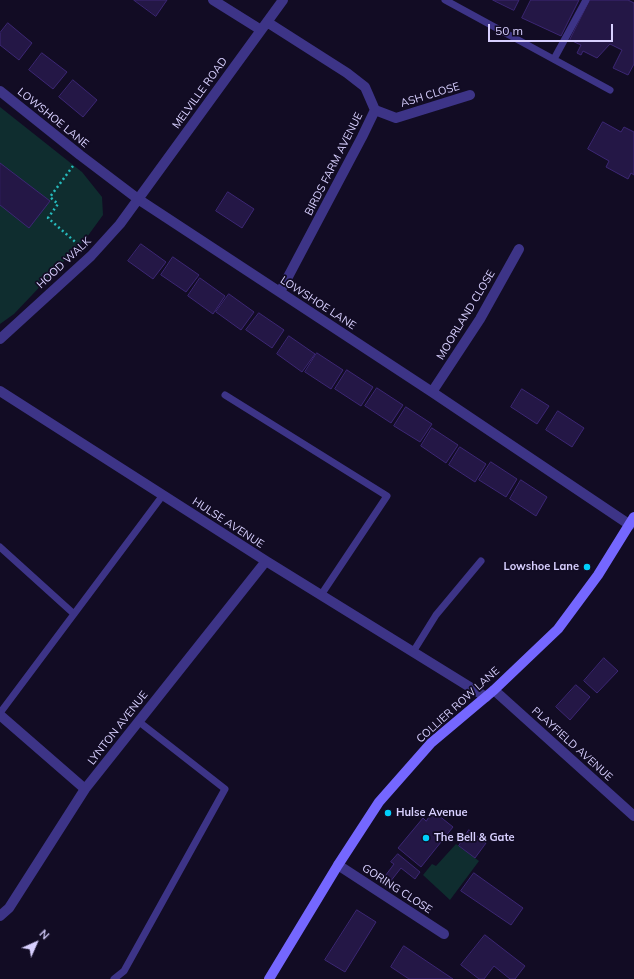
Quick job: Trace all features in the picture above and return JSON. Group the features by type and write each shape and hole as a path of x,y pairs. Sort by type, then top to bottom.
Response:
{"main road":[{"name":"COLLIER ROW LANE","path":"269,979 379,802 431,743 490,694 558,629 598,575 632,521"}],"street":[{"name":"BIRDS FARM AVENUE","path":"213,0 264,26 347,73 366,87 375,110 280,292"},
{"name":"MELVILLE ROAD","path":"138,199 283,0"},
{"name":"LOWSHOE LANE","path":"0,91 80,156 138,199 632,521"},
{"name":"ASH CLOSE","path":"375,110 396,118 470,96"},
{"name":"HOOD WALK","path":"0,339 91,256 120,224 138,199"},
{"name":"MOORLAND CLOSE","path":"432,392 480,319 518,249"},
{"name":"HULSE AVENUE","path":"0,391 320,595 413,652 490,694"},
{"name":"LYNTON AVENUE","path":"0,916 9,908 85,789 266,561"},
{"name":"PLAYFIELD AVENUE","path":"490,694 634,816"},
{"path":"1,718 85,789"},
{"name":"GORING CLOSE","path":"338,866 444,934"}],"lane":[{"path":"445,0 610,90"},
{"path":"554,59 586,0"},
{"path":"225,395 387,496 320,595"},
{"path":"1,718 74,614 163,495"},
{"path":"0,547 74,614"},
{"path":"413,652 436,616 481,561"},
{"path":"114,979 124,971 225,789 138,721"}],"path":[{"path":"80,156 50,197 58,204 48,218 91,256"}],"green space":[{"path":"0,107 82,172 102,197 103,215 87,237 14,314 0,324"},
{"path":"456,844 479,861 450,900 423,875 432,864 436,866"}],"building":[{"path":"134,0 167,0 156,16"},
{"path":"493,0 519,0 514,10"},
{"path":"531,0 579,0 561,36 522,18"},
{"path":"590,0 628,0 634,3 634,64 628,75 613,68 622,50 610,44 597,58 583,51 581,55 577,53 581,45 570,40"},
{"path":"8,23 32,43 19,60 0,45 0,33"},
{"path":"42,53 67,72 53,89 29,70"},
{"path":"73,80 97,100 83,117 59,97"},
{"path":"603,122 621,132 624,127 634,132 634,175 631,173 628,179 606,167 609,161 588,149"},
{"path":"0,163 50,201 29,228 0,205"},
{"path":"228,192 254,209 242,228 216,211"},
{"path":"141,244 166,262 153,279 128,261"},
{"path":"173,257 199,275 186,292 161,275"},
{"path":"200,278 225,296 213,314 188,296"},
{"path":"229,294 254,312 241,330 216,312"},
{"path":"259,313 284,330 272,348 246,330"},
{"path":"289,336 315,354 302,372 277,354"},
{"path":"317,353 343,370 331,389 305,372"},
{"path":"347,370 373,387 361,406 335,389"},
{"path":"377,388 403,405 391,423 365,406"},
{"path":"522,389 549,406 537,424 511,407"},
{"path":"406,407 432,424 420,442 394,426"},
{"path":"558,411 584,428 572,447 546,430"},
{"path":"432,428 458,445 446,463 421,446"},
{"path":"460,447 486,464 475,482 449,465"},
{"path":"491,462 517,479 506,497 479,480"},
{"path":"521,480 547,497 536,516 510,499"},
{"path":"604,658 618,671 597,693 584,681"},
{"path":"576,685 590,697 570,720 556,707"},
{"name":"The Bell & Gate","path":"433,811 453,827 421,867 398,848 423,818 426,821"},
{"path":"469,830 486,843 475,858 459,846"},
{"path":"398,854 420,872 415,879 401,868 386,887 380,883 394,864 391,862"},
{"path":"474,873 523,908 511,925 461,891"},
{"path":"357,910 376,922 345,972 325,960"},
{"path":"485,935 525,966 515,979 510,979 494,966 484,979 479,979 461,965"},
{"path":"404,946 453,979 409,979 391,967"}],"place":[{"name":"Lowshoe Lane","path":"587,567"},
{"name":"Hulse Avenue","path":"388,813"},
{"name":"The Bell & Gate","path":"426,838"}]}
